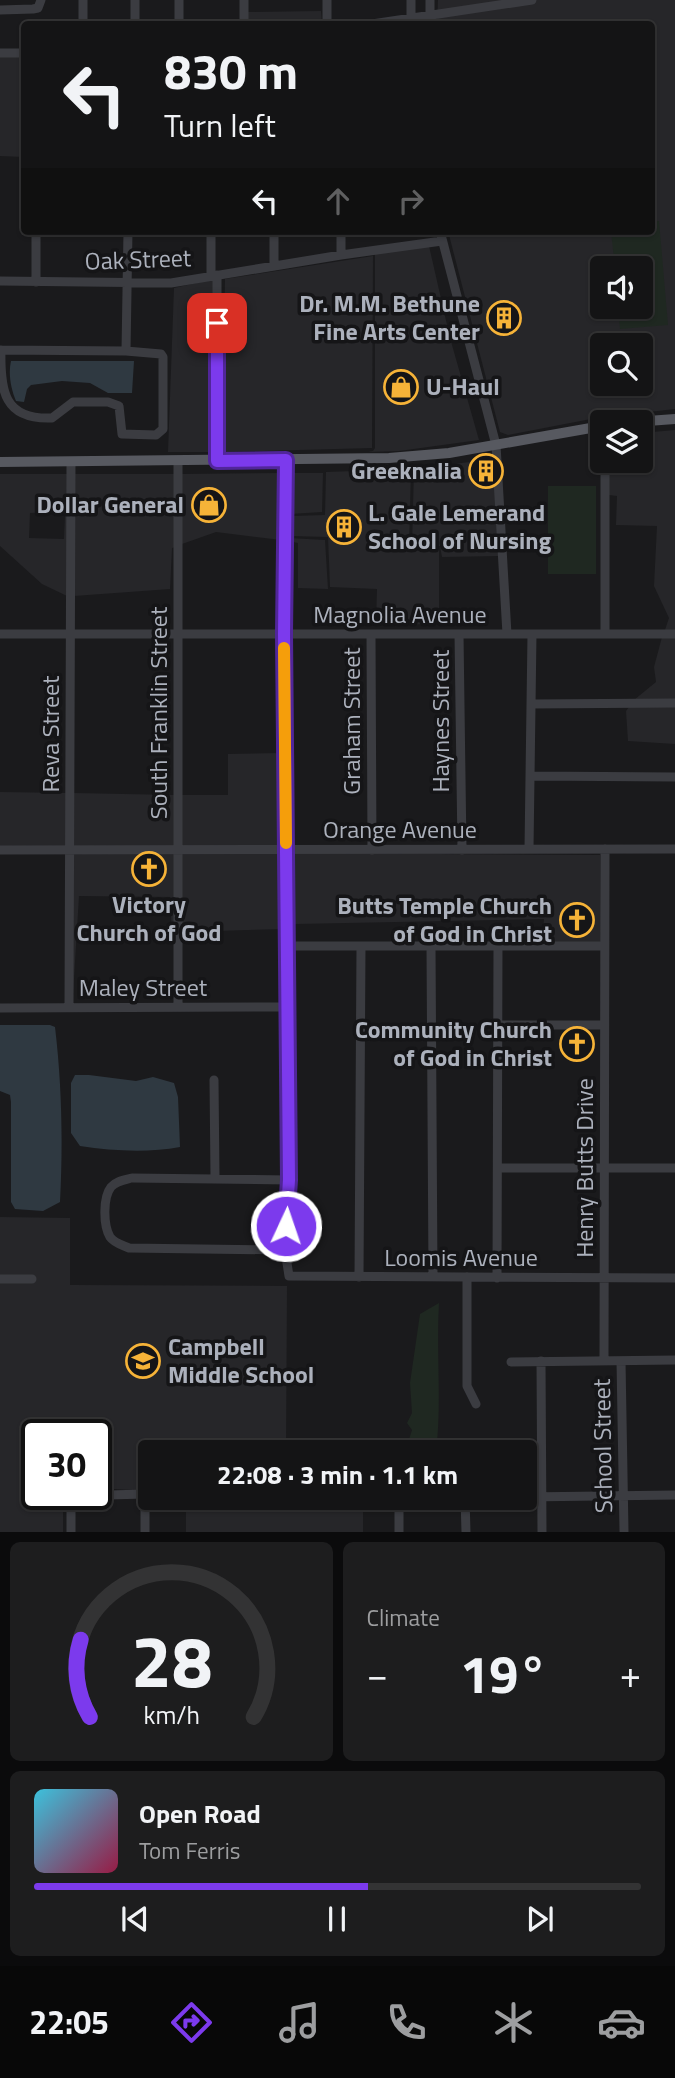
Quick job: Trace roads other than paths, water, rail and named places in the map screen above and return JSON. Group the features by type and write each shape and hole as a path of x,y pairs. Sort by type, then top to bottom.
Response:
{"main road":[{"path":"653,421 675,419"},
{"path":"0,462 389,458 496,446 590,428"}],"street":[{"path":"0,10 38,8 41,0"},
{"path":"83,0 83,21"},
{"path":"135,0 135,21"},
{"path":"179,0 179,21"},
{"path":"244,0 244,21"},
{"path":"327,0 327,21"},
{"path":"411,0 411,21 430,20 532,0"},
{"path":"430,0 430,20"},
{"path":"0,53 21,53"},
{"path":"36,235 36,282"},
{"path":"126,351 128,235"},
{"path":"211,235 217,461"},
{"path":"274,235 274,266"},
{"path":"341,235 341,255"},
{"path":"441,236 496,446 507,634"},
{"name":"Oak Street","path":"0,281 171,283 441,236"},
{"path":"0,350 126,351 161,354 163,429 160,433 122,434 119,406 108,402 74,402 57,416 41,419 23,416 9,403 4,391 0,350"},
{"path":"286,460 284,634 289,1180 285,1250 129,1248 116,1243 109,1236 106,1199 110,1188 118,1181 132,1178 215,1177 289,1180"},
{"name":"South Franklin Street","path":"178,461 178,1007"},
{"name":"Reva Street","path":"69,1007 71,462"},
{"path":"605,634 606,473"},
{"name":"Magnolia Avenue","path":"0,634 675,634"},
{"name":"Graham Street","path":"371,634 372,850"},
{"name":"Haynes Street","path":"459,634 462,850"},
{"path":"529,849 532,634"},
{"path":"531,704 675,703"},
{"path":"530,776 675,777"},
{"name":"Henry Butts Drive","path":"604,1361 605,849"},
{"name":"Orange Avenue","path":"0,850 675,849"},
{"path":"287,946 604,946"},
{"path":"359,1277 361,946"},
{"path":"431,946 433,1277"},
{"path":"497,1278 498,946"},
{"name":"Maley Street","path":"0,1008 287,1007"},
{"path":"498,1025 604,1025"},
{"path":"214,1080 215,1177"},
{"path":"498,1168 675,1168"},
{"name":"Loomis Avenue","path":"285,1250 289,1276 675,1278"},
{"path":"467,1278 467,1386 476,1404"},
{"path":"0,1279 32,1279"},
{"path":"510,1362 675,1360"},
{"path":"541,1361 542,1532"},
{"name":"School Street","path":"621,1361 624,1531"},
{"path":"112,1495 145,1494 145,1532"},
{"path":"537,1497 675,1495"},
{"path":"71,1510 71,1532"},
{"path":"399,1510 399,1532"},
{"path":"465,1510 466,1532"}],"place":[{"name":"Dr. M.M. Bethune Fine Arts Center","path":"504,318"},
{"name":"U-Haul","path":"401,387"},
{"name":"Greeknalia","path":"486,471"},
{"name":"Dollar General","path":"209,505"},
{"name":"L. Gale Lemerand School of Nursing","path":"344,527"},
{"name":"Victory Church of God","path":"149,869"},
{"name":"Butts Temple Church of God in Christ","path":"577,920"},
{"name":"Community Church of God in Christ","path":"577,1044"},
{"name":"Campbell Middle School","path":"143,1361"}]}
